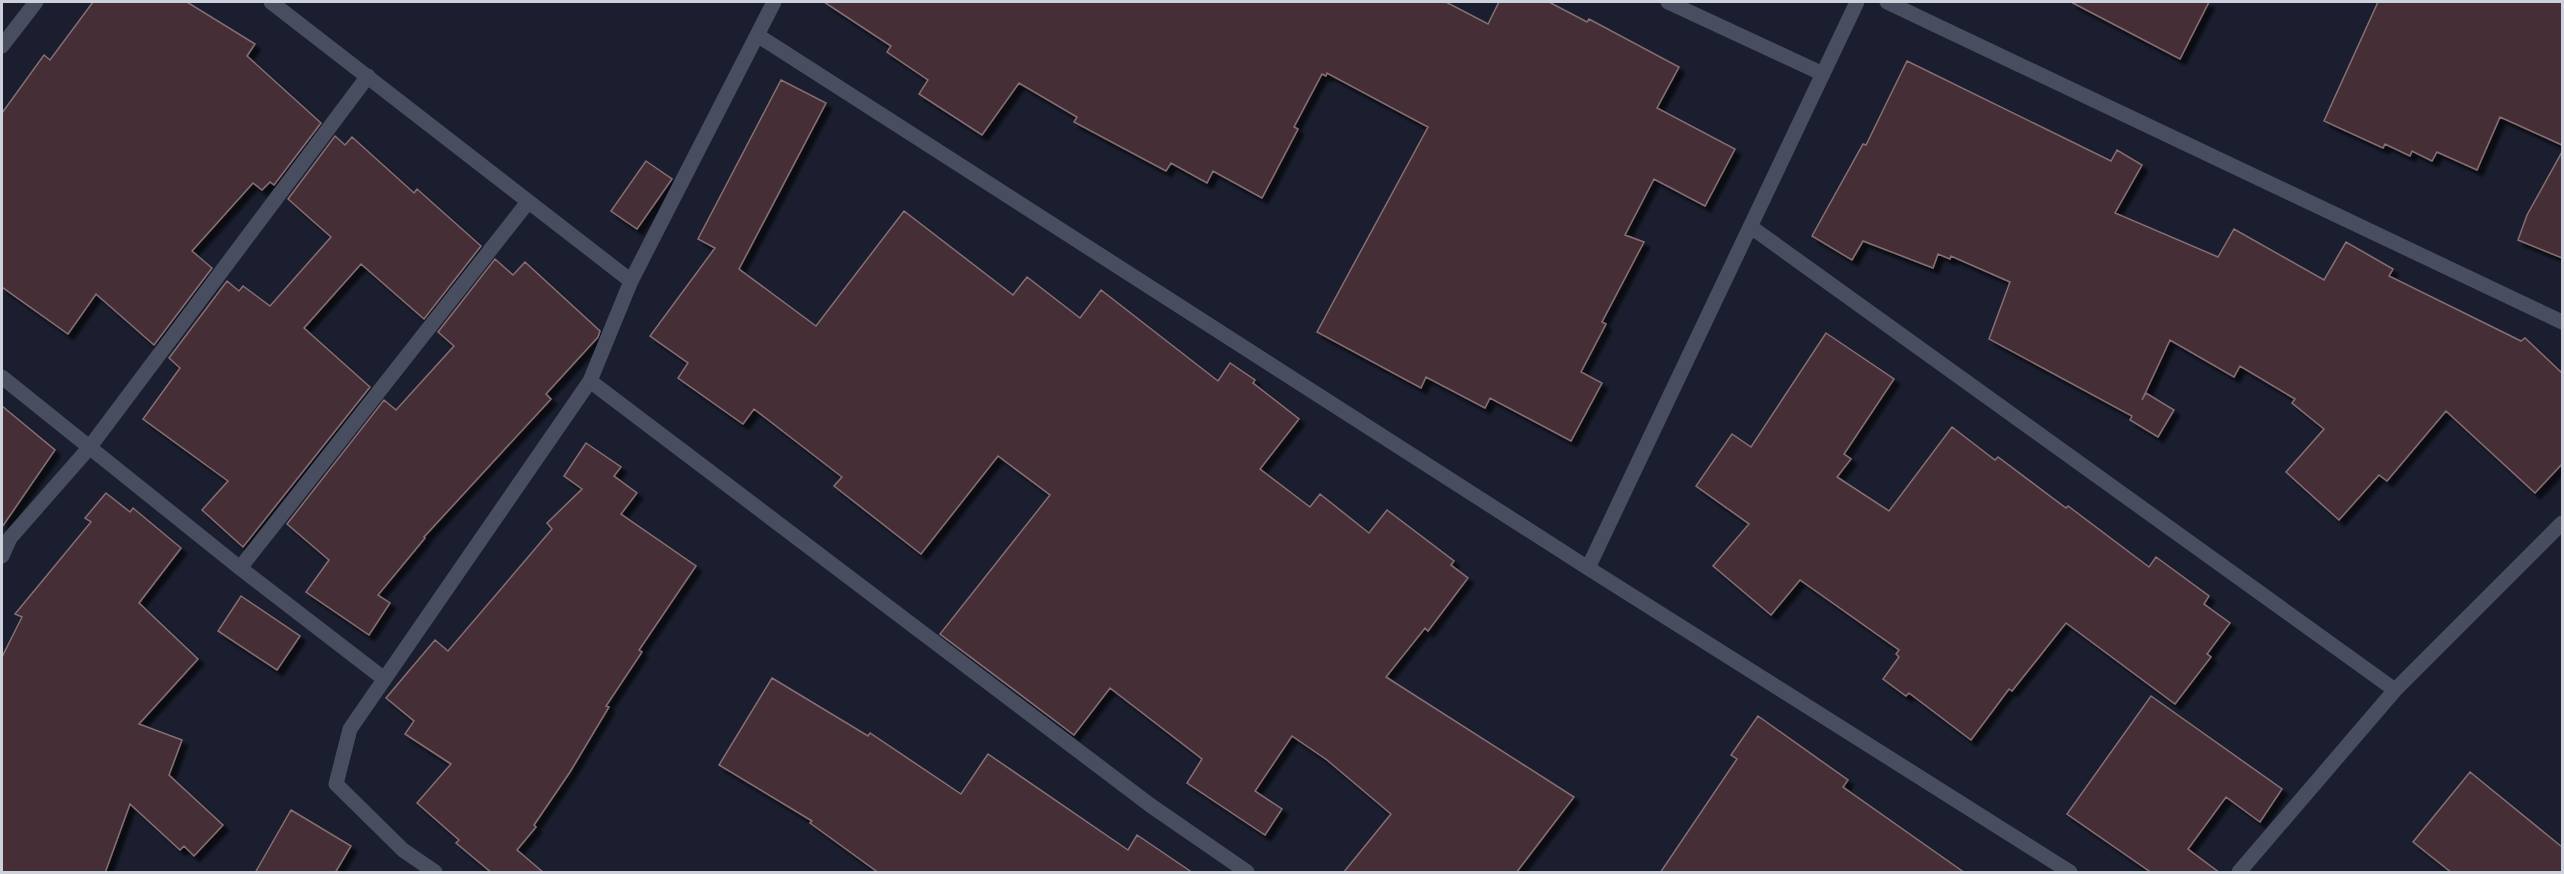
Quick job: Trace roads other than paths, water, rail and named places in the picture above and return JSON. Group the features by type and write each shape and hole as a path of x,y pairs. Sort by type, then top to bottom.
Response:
{"street":[{"path":"2,46 36,2"},
{"path":"272,2 631,281"},
{"path":"435,873 402,850 336,784 350,729 590,381 631,281 774,2"},
{"path":"1668,2 1822,74"},
{"path":"1588,568 1857,2"},
{"path":"1887,2 2562,322"},
{"path":"757,35 1588,568 2070,873"},
{"path":"2,556 10,538 89,448 368,76"},
{"path":"240,568 528,202"},
{"path":"1751,227 2395,690"},
{"path":"2,377 240,568 383,678"},
{"path":"590,381 1150,805 1247,873"},
{"path":"2239,873 2395,690 2562,523"}]}
